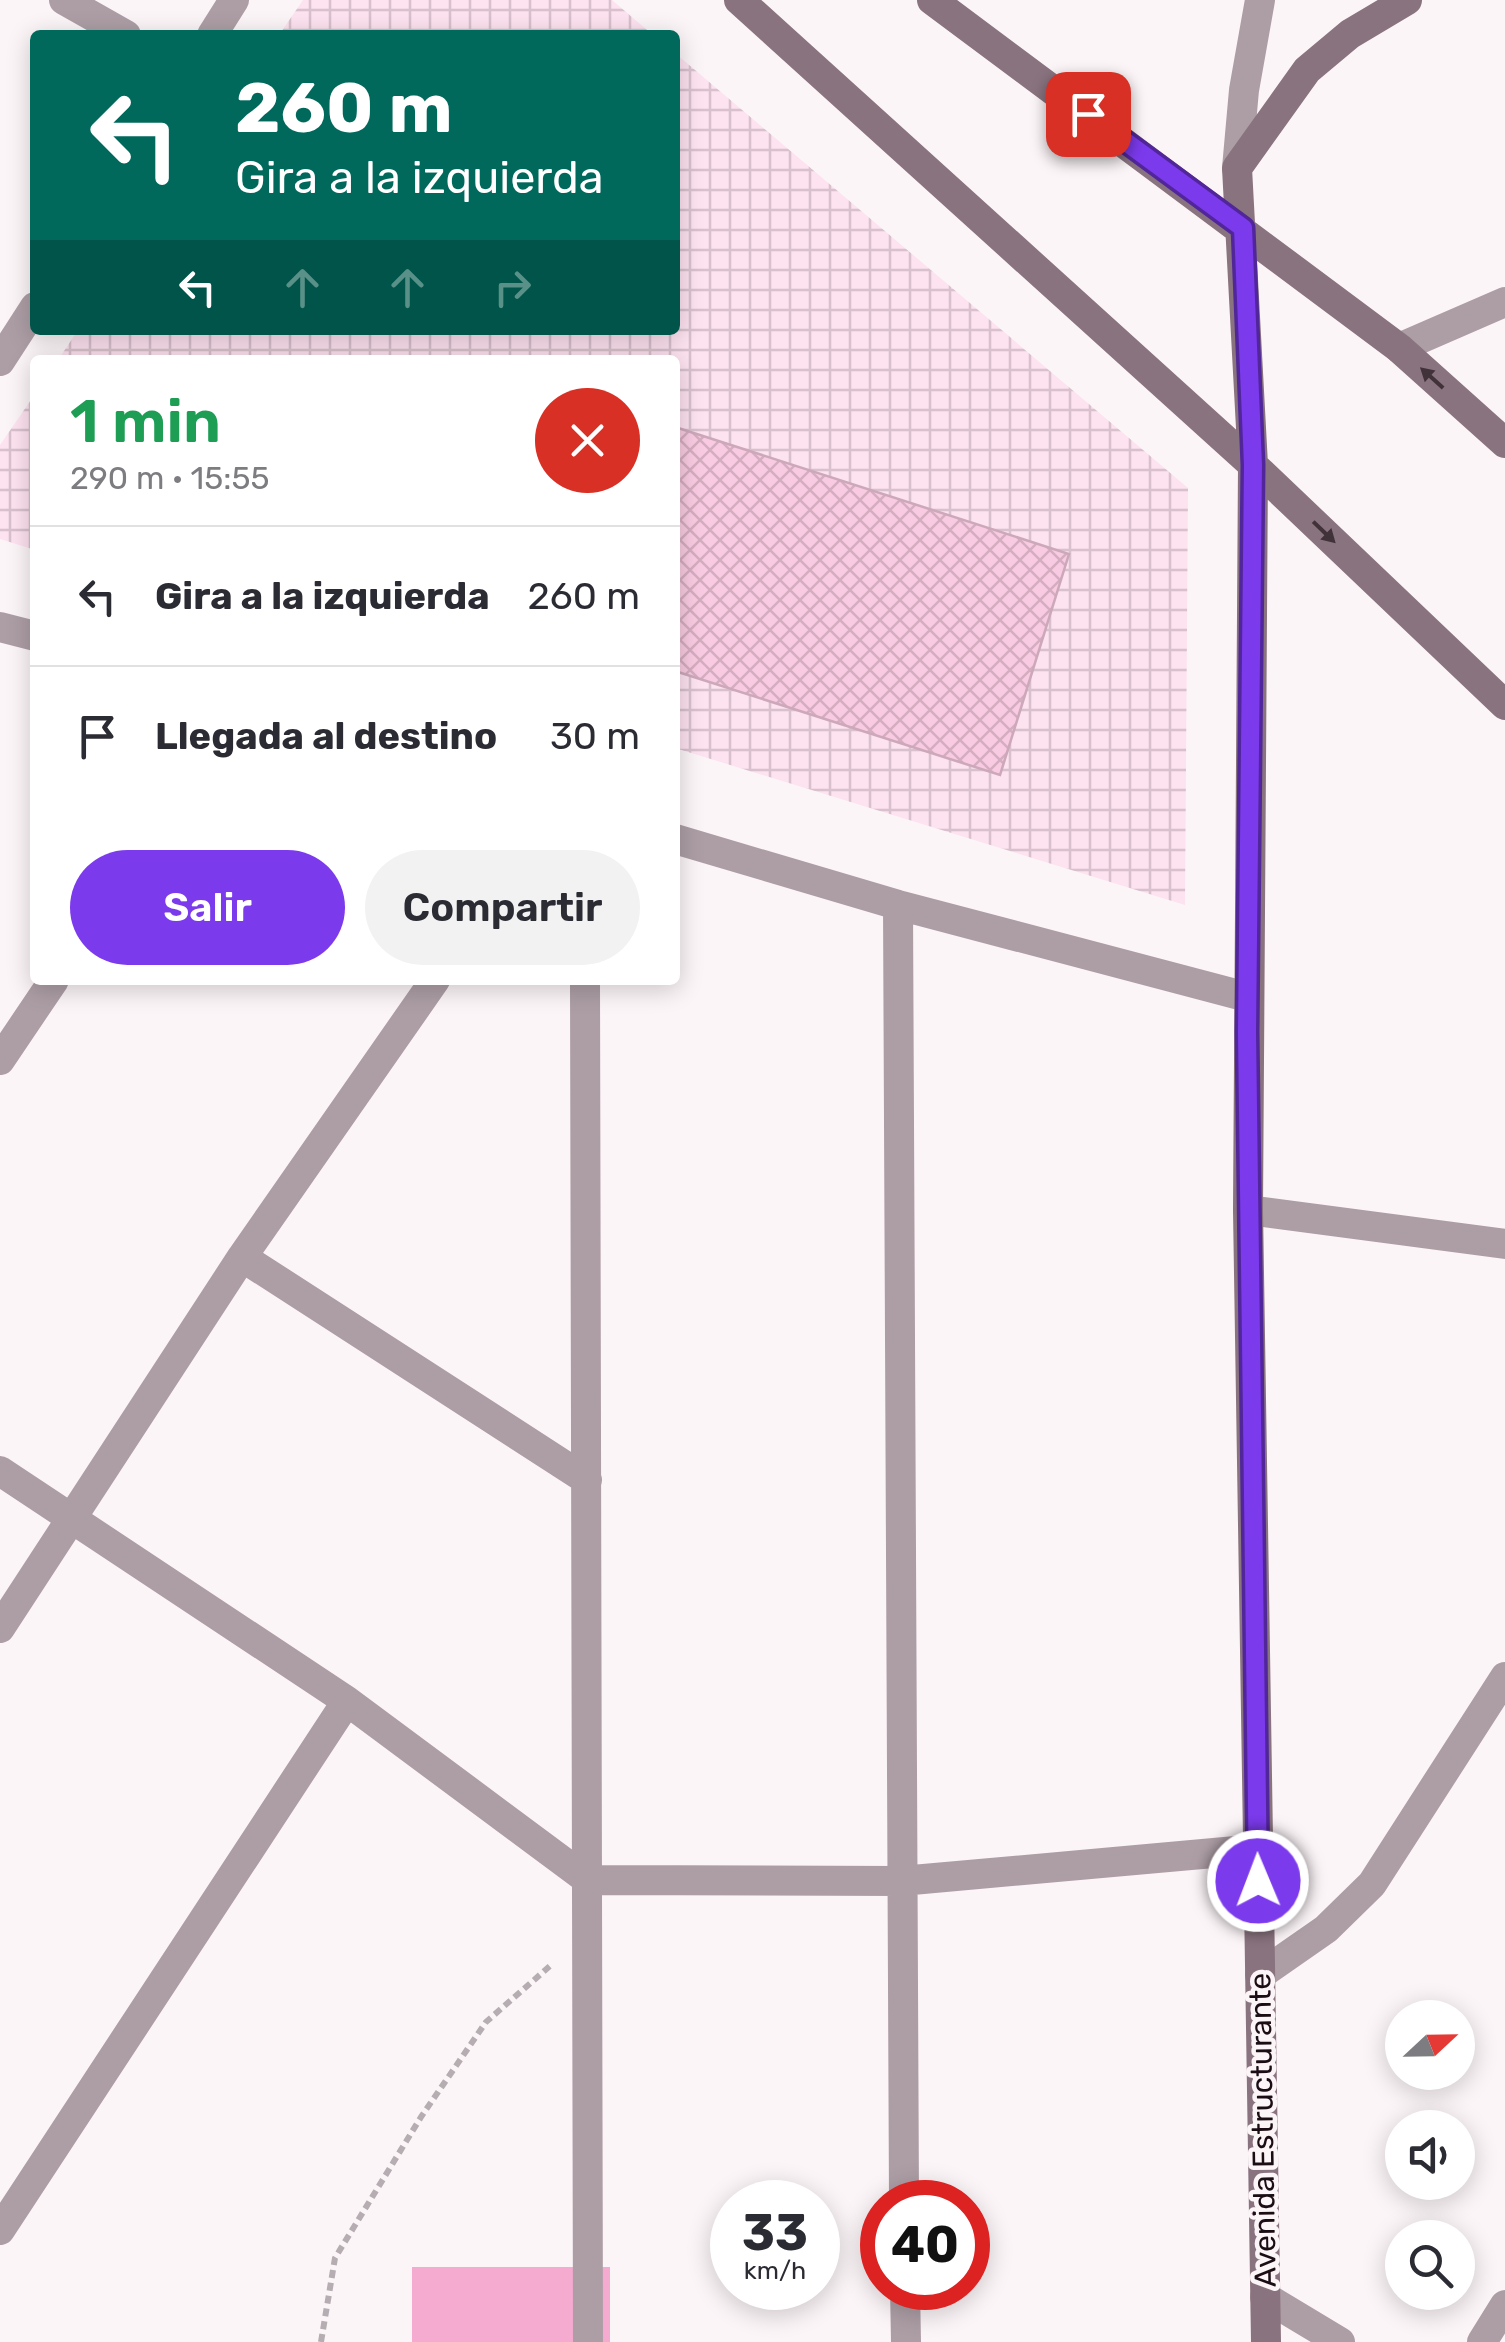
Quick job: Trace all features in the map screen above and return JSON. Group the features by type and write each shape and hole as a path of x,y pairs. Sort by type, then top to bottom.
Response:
{"street":[{"path":"64,0 117,30"},
{"path":"215,30 234,0"},
{"path":"739,0 1253,465 1505,705"},
{"path":"932,0 1243,228 1399,348 1505,443"},
{"name":"Avenida Estructurante","path":"1260,0 1244,90 1237,168 1253,465 1248,1210 1266,2342"},
{"path":"1237,168 1307,70 1350,34 1406,0"},
{"path":"1399,348 1505,302"},
{"path":"1,358 30,314"},
{"path":"0,628 30,635"},
{"path":"680,840 898,905 1247,997"},
{"path":"898,905 904,2180"},
{"path":"0,1060 51,985"},
{"path":"0,1628 242,1257 432,985"},
{"path":"585,985 588,2342"},
{"path":"1248,1210 1505,1244"},
{"path":"242,1257 587,1480"},
{"path":"0,1470 348,1701 588,1880 901,1881 1258,1850"},
{"path":"1260,1975 1326,1929 1372,1884 1505,1677"},
{"path":"0,2230 348,1701"},
{"path":"1266,2297 1340,2342"},
{"path":"1482,2342 1505,2305"},
{"path":"905,2310 906,2342"}],"path":[{"path":"321,2342 335,2258 421,2116 486,2022 535,1976 585,1944"}],"shaded area":[{"path":"303,0 612,0 647,30 282,30"},
{"path":"680,57 1188,488 1185,905 680,750 680,355 61,355 75,335 680,335"},
{"path":"30,401 30,548 0,539 0,445"},
{"path":"412,2267 610,2267 610,2342 412,2342"}],"building":[{"path":"680,429 1069,554 1000,775 680,673"}],"route":[{"path":"1088,114 1243,228 1253,465 1247,1032 1258,1881"}]}
